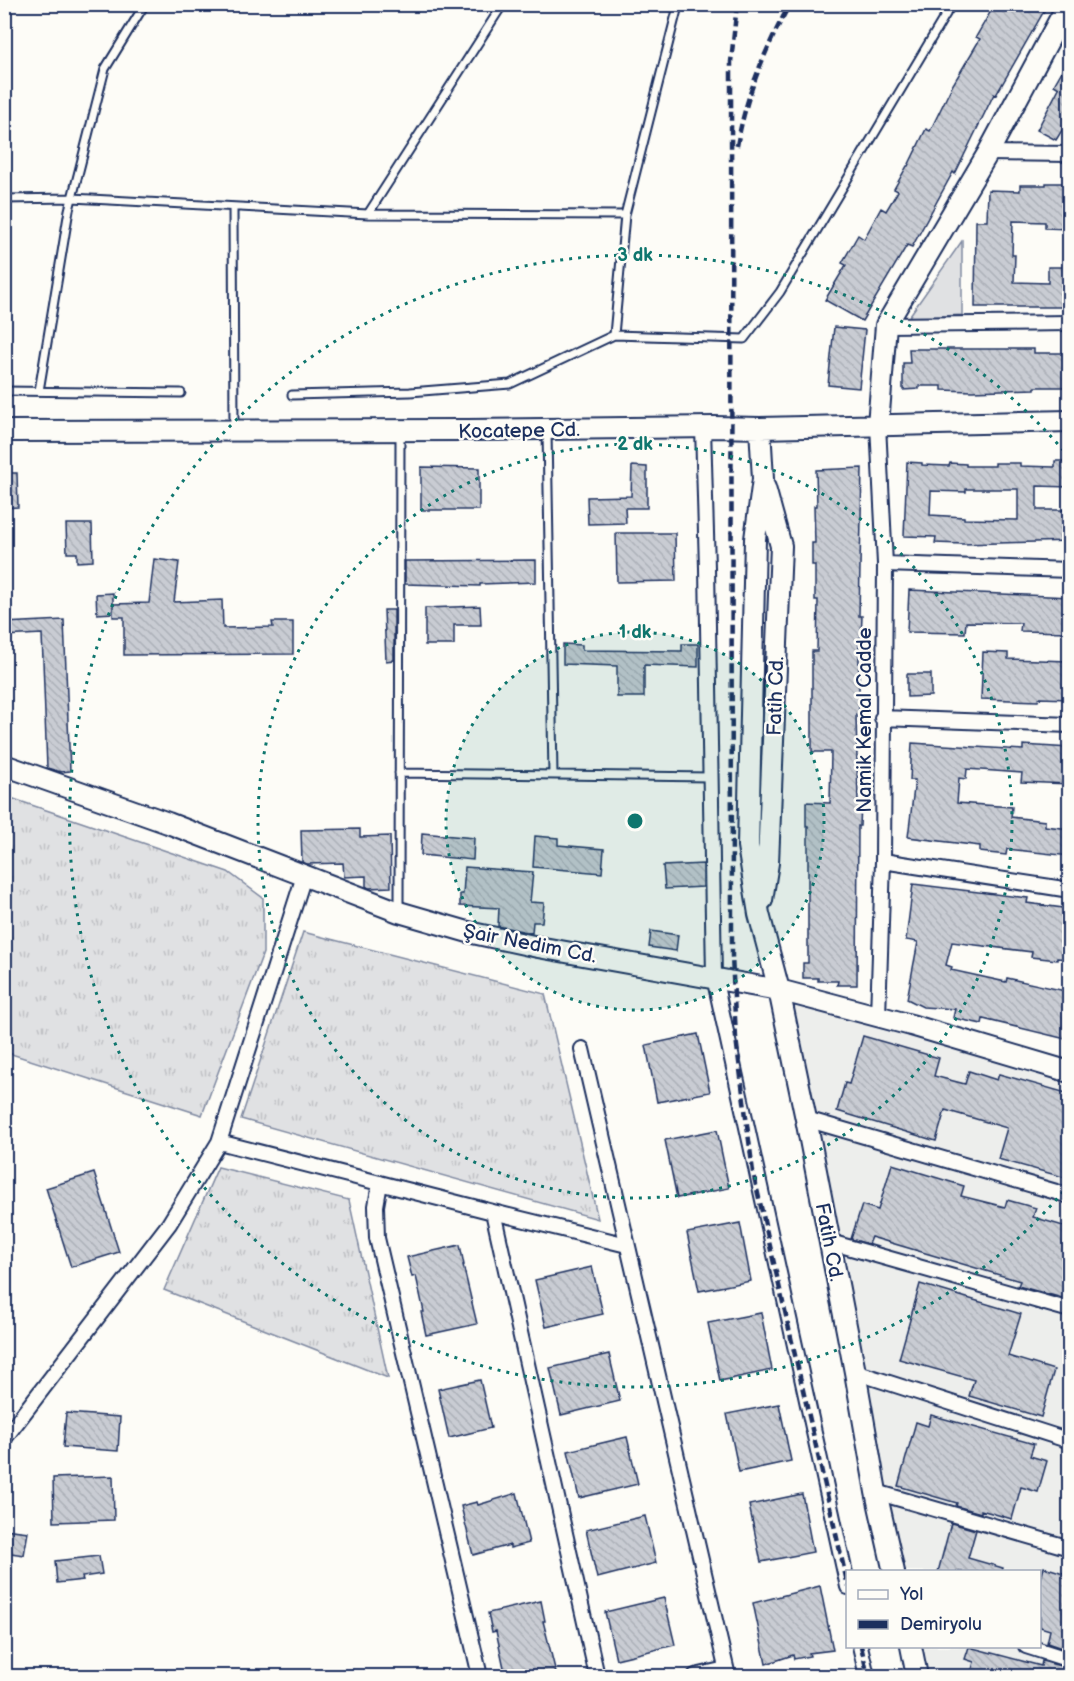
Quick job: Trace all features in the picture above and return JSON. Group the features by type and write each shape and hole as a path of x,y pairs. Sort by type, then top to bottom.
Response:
{"street":[{"path":"878,425 886,325 988,153 1068,4"},
{"path":"988,153 1070,154"},
{"path":"886,325 1070,323"},
{"name":"Kocatepe Cd.","path":"4,431 547,430 1070,421"},
{"name":"Namik Kemal Cadde","path":"878,425 885,564 882,718 883,861 878,1016"},
{"path":"703,427 714,977 846,1578"},
{"name":"Fatih Cd.","path":"760,428 763,479 755,539 748,846 759,914 779,990 806,1119 876,1492 894,1570"},
{"name":"Fatih Cd.","path":"759,914 768,863 781,546 763,479"},
{"path":"885,564 1070,570"},
{"path":"882,718 1070,725"},
{"name":"Şair Nedim Cd.","path":"4,765 168,823 399,912 468,932 538,947 779,990 878,1016 1070,1072"},
{"path":"883,861 1070,890"},
{"path":"4,1439 169,1224 219,1142 304,876"},
{"path":"582,1049 727,1673 695,1677"},
{"path":"806,1119 1070,1196"},
{"path":"219,1142 627,1245"},
{"path":"380,1183 376,1206 377,1238 480,1677"},
{"path":"493,1212 597,1677"},
{"path":"830,1242 1070,1310"},
{"path":"855,1372 1070,1441"},
{"path":"876,1492 1070,1548"},
{"path":"860,1648 867,1677"},
{"path":"911,1648 917,1677"},
{"path":"1029,1648 1070,1660"}],"lane":[{"path":"39,391 72,198 105,69 145,4"},
{"path":"368,214 503,4"},
{"path":"614,335 626,215 677,10 669,4"},
{"path":"292,395 410,392 510,384 614,335 744,339 786,282 952,4"},
{"path":"4,198 72,198 368,214 626,215"},
{"path":"233,207 234,432"},
{"path":"4,391 181,393"},
{"path":"547,430 553,775"},
{"path":"399,912 400,431"},
{"path":"399,773 710,777"}],"shaded area":[{"path":"779,990 1069,1070 1069,1676 917,1676 911,1648 1041,1648 1041,1570 894,1570"}],"green space":[{"path":"962,241 962,315 908,318"},
{"path":"5,796 228,872 263,898 263,953 202,1115 5,1052"},
{"path":"303,932 545,994 598,1219 241,1119"},
{"path":"218,1167 349,1200 388,1378 164,1290"}],"building":[{"path":"995,4 1048,4 996,95 994,94 955,174 953,172 912,247 907,245 862,321 825,300 846,265 842,263 858,235 864,239 881,208 886,211 898,191 894,189 926,129 930,131 952,86 980,39 976,37"},
{"path":"1070,57 1070,131 1064,127 1056,140 1037,130 1059,88 1054,85"},
{"path":"1046,183 1070,183 1070,229 1045,228 1045,222 1013,221 1014,282 1048,283 1048,267 1070,267 1070,307 975,307 976,221 987,221 988,190 1020,191 1020,185 1046,185"},
{"path":"834,327 865,330 859,388 828,385"},
{"path":"909,349 1034,349 1034,353 1070,353 1070,387 972,391 942,390 942,386 919,386 919,389 903,390 903,363 910,363"},
{"path":"1055,461 1070,461 1070,487 1037,486 1037,510 1070,510 1070,541 963,544 935,543 936,537 904,536 907,462 949,466 950,463 966,464 966,466 995,466 995,463 1020,463 1020,466 1055,467","holes":["966,489 1018,489 1018,520 964,519 964,517 930,515 931,491 966,492"]},
{"path":"632,466 647,467 647,508 625,508 626,523 588,524 587,497 631,496"},
{"path":"421,467 479,468 479,510 421,510"},
{"path":"862,468 859,616 862,616 861,638 859,638 859,714 856,714 858,803 861,803 860,826 858,826 857,985 837,985 838,981 803,978 803,963 808,963 806,802 830,803 831,752 812,752 812,651 817,651 818,600 815,600 815,565 812,565 812,543 815,543 816,470"},
{"path":"4,473 17,473 18,507 4,508"},
{"path":"66,524 92,524 93,561 77,562 77,553 67,553"},
{"path":"616,533 675,533 676,581 617,582"},
{"path":"154,559 179,562 174,602 222,600 223,628 273,627 272,622 293,622 293,654 124,655 124,617 113,617 113,604 149,603"},
{"path":"536,560 536,582 480,584 480,586 405,584 405,561"},
{"path":"909,590 1070,597 1070,632 1020,631 1021,623 966,622 965,633 907,632"},
{"path":"113,593 113,613 97,614 96,594"},
{"path":"480,606 481,625 454,625 454,645 425,645 425,608"},
{"path":"384,610 394,610 394,660 386,661"},
{"path":"64,620 70,771 61,772 47,768 42,634 4,636 4,623"},
{"path":"563,644 582,645 582,650 682,651 682,644 698,644 698,667 644,665 644,697 617,697 617,666 563,664"},
{"path":"983,652 1008,653 1008,659 1068,661 1070,699 1039,698 1038,701 981,699"},
{"path":"907,674 931,674 931,696 907,697"},
{"path":"912,743 1023,750 1023,745 1070,748 1070,784 1021,782 1022,773 967,769 966,779 959,778 957,803 1012,807 1011,817 1045,821 1045,826 1070,829 1070,856 1007,849 1006,855 980,852 980,846 908,837 915,780 910,780"},
{"path":"360,829 360,837 390,836 391,887 369,888 366,886 366,876 344,877 343,863 307,864 302,862 301,830"},
{"path":"422,833 474,838 473,860 421,855"},
{"path":"535,836 558,838 558,845 604,849 602,873 533,867"},
{"path":"703,864 703,887 665,889 663,866"},
{"path":"465,867 533,872 530,902 544,903 542,922 533,922 532,933 498,926 499,908 460,906"},
{"path":"913,884 1028,898 1027,903 1070,909 1070,959 1031,957 1032,952 952,942 946,965 952,967 951,970 1006,982 1007,978 1070,992 1070,1040 983,1019 982,1024 953,1018 955,1009 923,1007 907,999 918,942 906,940"},
{"path":"651,931 678,935 676,951 649,947"},
{"path":"698,1034 710,1092 657,1102 646,1045"},
{"path":"863,1036 939,1058 934,1076 965,1084 969,1071 997,1080 999,1074 1070,1094 1070,1179 998,1159 1007,1128 945,1110 936,1141 837,1111 845,1083 849,1084"},
{"path":"717,1130 729,1188 677,1198 665,1140"},
{"path":"892,1164 964,1186 961,1196 1005,1207 1007,1200 1036,1208 1033,1217 1070,1228 1070,1300 1018,1286 1020,1281 871,1237 868,1244 851,1239 862,1205 878,1210"},
{"path":"94,1173 119,1252 71,1267 46,1188"},
{"path":"740,1223 751,1281 699,1291 687,1233"},
{"path":"460,1245 477,1324 426,1335 421,1312 424,1312 416,1276 412,1277 407,1257"},
{"path":"592,1267 603,1314 546,1327 535,1280"},
{"path":"920,1284 1021,1314 1008,1356 1054,1370 1041,1417 969,1396 974,1380 899,1359"},
{"path":"761,1313 772,1370 720,1381 708,1323"},
{"path":"609,1354 620,1401 561,1415 550,1368"},
{"path":"480,1380 491,1428 449,1438 438,1389"},
{"path":"779,1404 791,1461 739,1472 727,1414"},
{"path":"66,1413 120,1417 118,1451 63,1447"},
{"path":"931,1415 1034,1444 1030,1456 1047,1461 1038,1492 1021,1487 1012,1519 956,1506 957,1503 898,1486 916,1422 928,1426"},
{"path":"627,1437 638,1484 579,1498 568,1451"},
{"path":"113,1476 114,1520 54,1522 53,1478"},
{"path":"517,1493 529,1543 510,1548 510,1545 473,1555 461,1506 477,1502 478,1505"},
{"path":"802,1494 813,1552 761,1562 749,1505"},
{"path":"645,1516 656,1563 597,1578 586,1530"},
{"path":"951,1523 976,1530 968,1558 1003,1568 1002,1570 939,1570"},
{"path":"4,1529 28,1532 24,1555 4,1552"},
{"path":"99,1556 102,1574 82,1577 83,1580 57,1583 55,1561"},
{"path":"1044,1567 1070,1575 1068,1650 1047,1643 1050,1630 1041,1627 1041,1579"},
{"path":"820,1586 833,1650 809,1653 810,1656 794,1659 793,1655 766,1664 753,1603"},
{"path":"664,1598 675,1645 616,1659 605,1612"},
{"path":"541,1601 545,1621 543,1621 557,1677 506,1677 496,1631 492,1632 488,1613"},
{"path":"969,1648 973,1648 1041,1666 1042,1661 1064,1667 1062,1672 1065,1673 1065,1677 970,1677 974,1662 965,1659"}],"railway":[{"path":"737,4 731,62 732,956 736,1038 753,1172 846,1577"},
{"path":"737,146 757,73 790,4"},
{"path":"861,1648 868,1676"}]}
